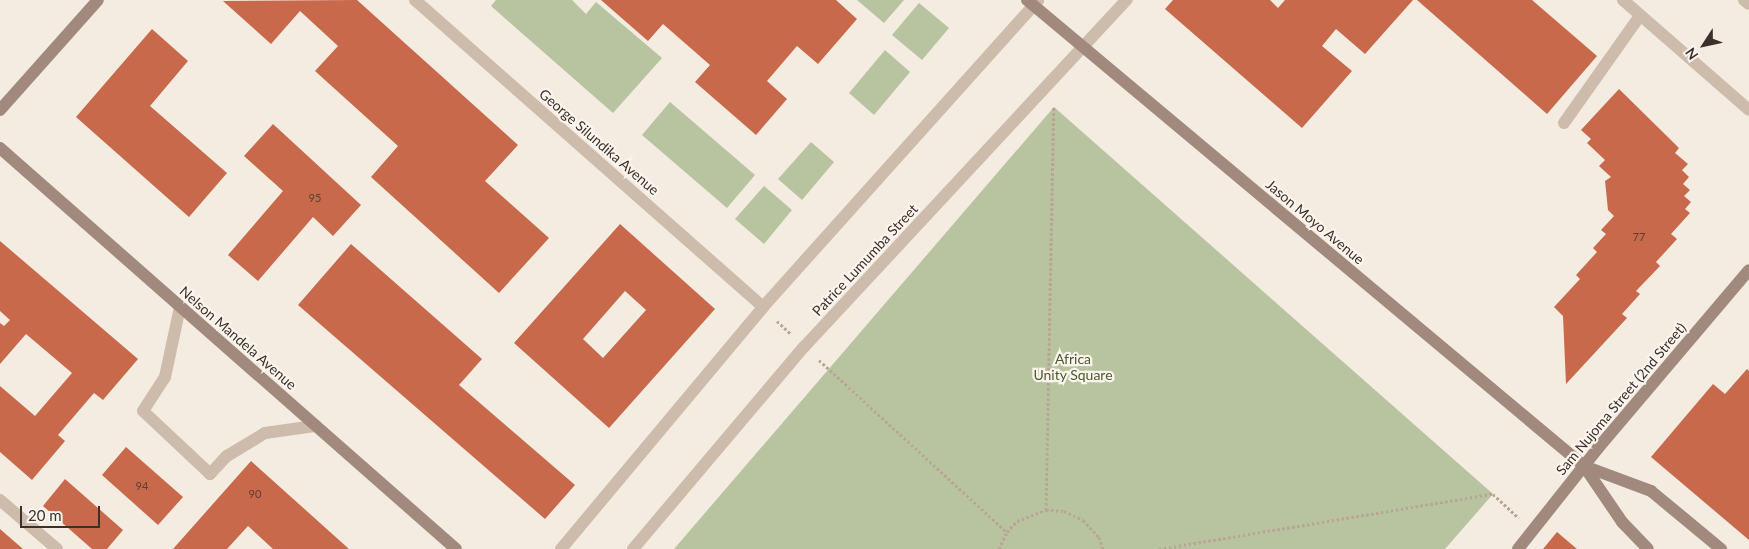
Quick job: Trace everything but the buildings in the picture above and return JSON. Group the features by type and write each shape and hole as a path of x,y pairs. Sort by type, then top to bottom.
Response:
{"street":[{"path":"0,110 98,0"},
{"name":"George Silundika Avenue","path":"415,0 762,307"},
{"name":"Patrice Lumumba Street","path":"633,549 804,347 1083,49 1126,0"},
{"path":"1623,0 1640,17 1749,110"},
{"path":"1744,0 1749,4"},
{"path":"561,549 762,307 1033,2"},
{"name":"Jason Moyo Avenue","path":"1033,2 1083,49 1584,466 1622,522 1648,549"},
{"path":"1564,123 1640,17"},
{"name":"Nelson Mandela Avenue","path":"0,148 456,549"},
{"name":"Sam Nujoma Street (2nd Street)","path":"1518,549 1584,466 1749,270"},
{"path":"180,307 165,377 143,411 210,474 227,456 265,434 315,426"},
{"name":"Jason Moyo Avenue","path":"1584,466 1651,490 1721,549"},
{"path":"0,500 57,549"}],"path":[{"path":"1040,95 1054,107 1046,510"},
{"path":"762,307 1007,532"},
{"path":"1159,549 1493,494 1534,531"},
{"path":"999,549 1007,532 1030,514 1046,510 1064,511 1083,520 1099,537 1103,549"}],"green space":[{"path":"496,0 572,0 586,14 596,2 662,58 613,113 491,6"},
{"path":"857,0 904,0 884,23"},
{"path":"919,3 949,28 922,60 892,35"},
{"path":"885,50 910,72 874,115 849,93"},
{"path":"670,102 755,175 727,208 642,135"},
{"name":"Africa Unity Square","path":"1054,107 1493,494 1445,549 674,549"},
{"path":"811,142 834,162 802,200 778,179"},
{"path":"764,186 792,210 764,244 735,219"}]}
